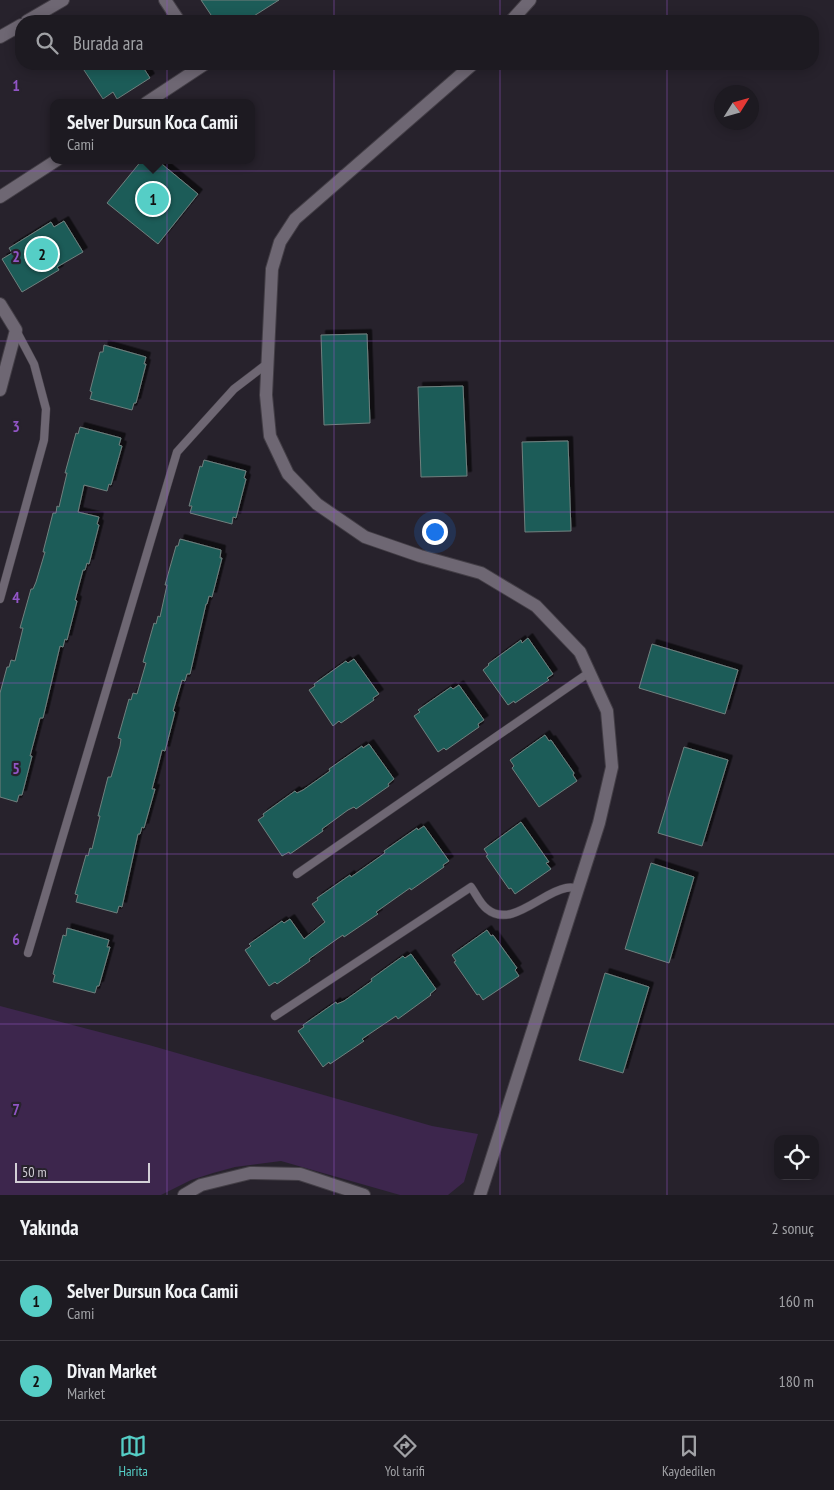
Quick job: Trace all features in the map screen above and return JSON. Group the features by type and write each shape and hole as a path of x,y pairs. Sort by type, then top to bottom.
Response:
{"street":[{"path":"37,15 63,0"},
{"path":"165,0 174,15"},
{"path":"516,15 530,0"},
{"path":"0,38 15,29"},
{"path":"152,99 196,70"},
{"path":"465,70 295,219 280,242 272,268 266,395 270,436 288,474 317,504 365,537 420,556 481,573 536,606 580,652 607,711 612,767 599,822 480,1195"},
{"path":"0,197 51,164"},
{"path":"0,304 16,330 0,390"},
{"path":"184,1195 201,1185 250,1173 300,1174 364,1195"}],"lane":[{"path":"0,599 44,440 46,409 34,364 16,330"},
{"path":"28,953 177,452 234,389 268,363"},
{"path":"296,874 590,672"},
{"path":"275,1016 471,887 486,909 505,915 517,913 557,891 567,888 578,888"}],"shaded area":[{"path":"0,1006 149,1045 432,1126 478,1134 464,1182 448,1195 400,1195 281,1161 235,1167 213,1173 191,1180 161,1195 0,1195"}],"building":[{"path":"201,0 279,0 255,15 211,15"},
{"path":"84,70 145,70 150,78 117,99 113,92 103,99"},
{"path":"139,164 162,164 198,194 158,244 107,203"},
{"path":"64,221 83,252 57,267 59,270 22,292 2,259 12,253 9,248 51,222 54,227"},
{"path":"367,334 370,423 324,425 321,335"},
{"path":"104,345 146,357 136,403 134,403 132,410 90,399 92,392 90,391 100,352 103,352"},
{"path":"463,386 467,476 421,477 418,387"},
{"path":"80,427 121,438 119,445 122,446 111,485 109,484 107,491 84,485 78,512 99,517 97,524 99,525 89,564 87,563 85,570 83,570 67,640 65,639 63,647 60,646 43,718 40,718 30,756 32,756 22,795 19,795 17,802 0,797 0,693 7,667 9,667 11,660 15,661 23,628 20,628 31,589 33,589 36,582 45,552 43,552 53,513 56,513 57,506 59,507 67,473 65,473 76,433 78,434"},
{"path":"568,441 571,531 525,532 522,442"},
{"path":"204,460 246,471 244,478 246,479 236,518 233,517 232,524 190,513 192,506 189,506 200,466 202,467"},
{"path":"180,539 221,550 220,558 222,558 212,597 209,596 206,604 190,674 187,674 185,681 182,680 173,711 175,712 165,751 162,750 152,789 155,789 144,828 142,827 140,834 138,834 122,907 119,906 117,913 76,902 78,895 75,894 86,855 88,856 90,848 92,849 108,777 111,777 120,746 121,739 118,738 129,699 131,700 133,693 137,694 146,663 143,662 154,623 156,624 158,616 160,617 167,585 165,585 176,546 178,546"},
{"path":"528,638 553,674 547,678 549,680 515,703 514,701 508,705 483,670 488,664 521,640 522,643"},
{"path":"652,644 738,670 725,714 639,688"},
{"path":"354,659 379,694 373,698 374,700 341,723 339,721 333,726 309,690 315,686 314,684 346,661 348,663"},
{"path":"459,685 484,720 478,724 479,727 446,750 444,748 438,752 414,716 420,712 418,710 451,687 453,689"},
{"path":"545,735 549,741 551,740 574,773 573,775 577,781 539,807 512,768 514,766 510,760"},
{"path":"369,744 394,779 388,784 389,786 356,809 354,807 348,810 322,829 323,831 290,854 289,852 282,856 258,820 264,816 263,814 295,791 297,793 303,790 362,746 363,748"},
{"path":"684,747 728,760 702,846 658,833"},
{"path":"521,822 549,862 546,863 551,869 515,894 511,888 509,889 486,856 488,855 484,849"},
{"path":"424,826 449,861 443,865 444,867 411,890 410,888 376,912 378,914 344,937 343,935 337,939 277,984 275,982 269,986 245,950 251,946 249,944 282,921 284,923 290,919 304,939 325,922 312,904 318,900 317,898 350,875 351,877 417,828 418,830"},
{"path":"651,863 694,877 669,963 625,949"},
{"path":"67,928 109,940 107,947 110,947 99,986 97,986 95,993 53,982 55,975 53,974 63,935 66,936"},
{"path":"487,930 491,936 493,935 517,968 515,970 519,976 483,1000 479,994 477,995 454,962 456,961 452,955"},
{"path":"411,954 436,989 431,995 398,1019 396,1016 362,1039 364,1041 323,1067 298,1031 304,1027 303,1025 336,1002 337,1004 344,1001 372,981 371,979 403,956 405,958"},
{"path":"605,973 649,987 623,1073 579,1060"}],"place":[{"name":"Selver Dursun Koca Camii","path":"153,199"},
{"name":"Divan Market","path":"42,254"}]}
